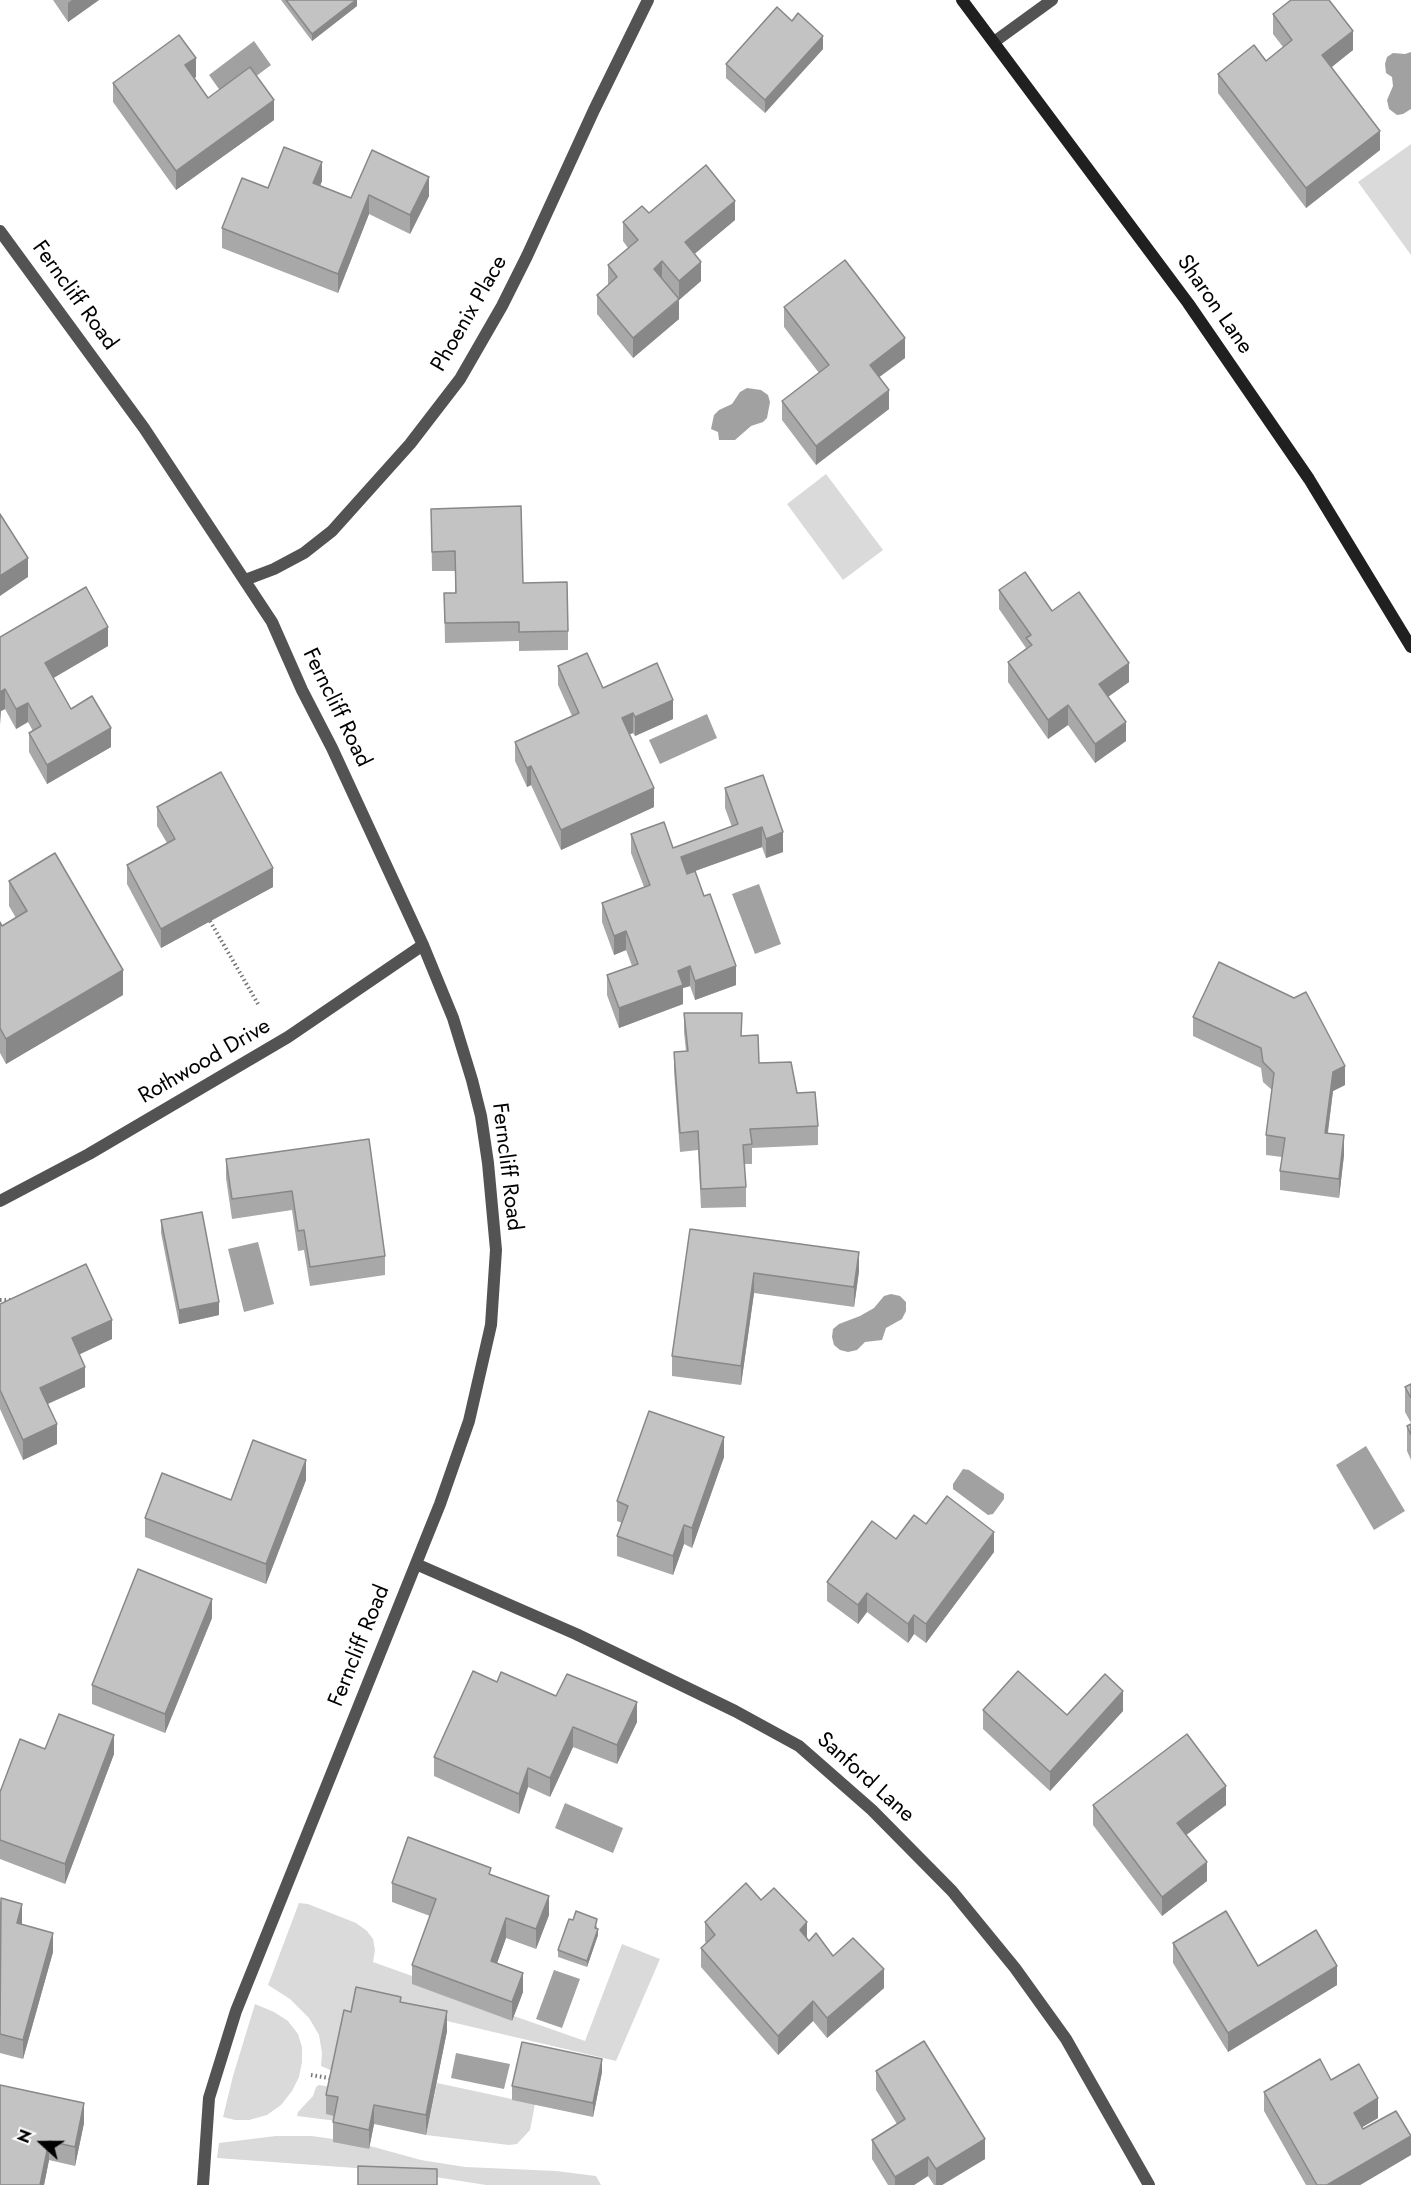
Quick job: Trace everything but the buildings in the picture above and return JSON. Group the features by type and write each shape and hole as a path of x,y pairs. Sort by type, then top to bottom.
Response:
{"main road":[{"name":"Sharon Lane","path":"962,0 1195,312 1309,479 1411,647"}],"street":[{"name":"Phoenix Place","path":"245,580 274,569 304,553 332,531 410,444 459,379 502,306 648,0"},
{"path":"994,42 1052,0"},
{"name":"Ferncliff Road","path":"0,231 144,428 272,622 302,690 333,747 423,945 453,1018 472,1080 488,1163 496,1251 490,1325 469,1421 444,1495 236,2011 209,2098 203,2185"},
{"name":"Rothwood Drive","path":"0,1201 89,1154 288,1037 423,945"},
{"name":"Sanford Lane","path":"416,1564 576,1634 735,1711 799,1746 872,1810 952,1891 1015,1968 1066,2039 1149,2185"}],"path":[{"path":"210,921 258,1005"},
{"path":"0,1300 17,1300"},
{"path":"311,2075 334,2079"}],"shaded area":[{"path":"254,41 271,65 226,99 209,75"},
{"path":"1411,52 1411,109 1397,115 1389,109 1387,100 1393,86 1392,77 1386,73 1385,64 1387,57 1393,53"},
{"path":"1411,144 1411,255 1358,182"},
{"path":"747,388 761,390 768,395 770,402 767,418 751,426 735,440 719,440 718,432 711,429 714,415 732,404 740,392"},
{"path":"826,474 883,550 843,580 787,504"},
{"path":"707,714 717,738 660,764 649,740"},
{"path":"759,884 781,944 755,954 732,894"},
{"path":"258,1242 274,1304 244,1312 228,1249"},
{"path":"891,1294 900,1296 906,1302 906,1311 902,1319 886,1328 882,1340 865,1342 857,1350 848,1352 834,1345 833,1329 874,1308 884,1296"},
{"path":"1366,1446 1405,1511 1374,1530 1336,1465"},
{"path":"963,1469 969,1470 1004,1494 1004,1499 993,1514 988,1515 953,1489 953,1484"},
{"path":"565,1803 623,1828 613,1853 555,1828"},
{"path":"299,1903 308,1904 356,1923 373,1939 375,1950 373,1962 415,1977 413,1984 512,2021 514,2016 585,2041 622,1944 660,1959 616,2061 371,2003 335,2072 321,2066 322,2053 319,2035 309,2018 290,1999 268,1985"},
{"path":"554,1970 580,1979 562,2028 536,2019"},
{"path":"255,2004 288,2021 298,2034 302,2047 302,2062 299,2077 281,2105 267,2115 249,2120 235,2120 223,2117"},
{"path":"456,2053 510,2064 504,2089 451,2078"},
{"path":"437,2083 535,2104 530,2130 517,2144 509,2145 426,2135"},
{"path":"319,2085 332,2087 337,2121 297,2116"},
{"path":"276,2136 312,2136 333,2139 368,2149 370,2146 421,2160 465,2167 556,2171 596,2176 601,2185 486,2185 397,2171 217,2158 219,2143"}]}
